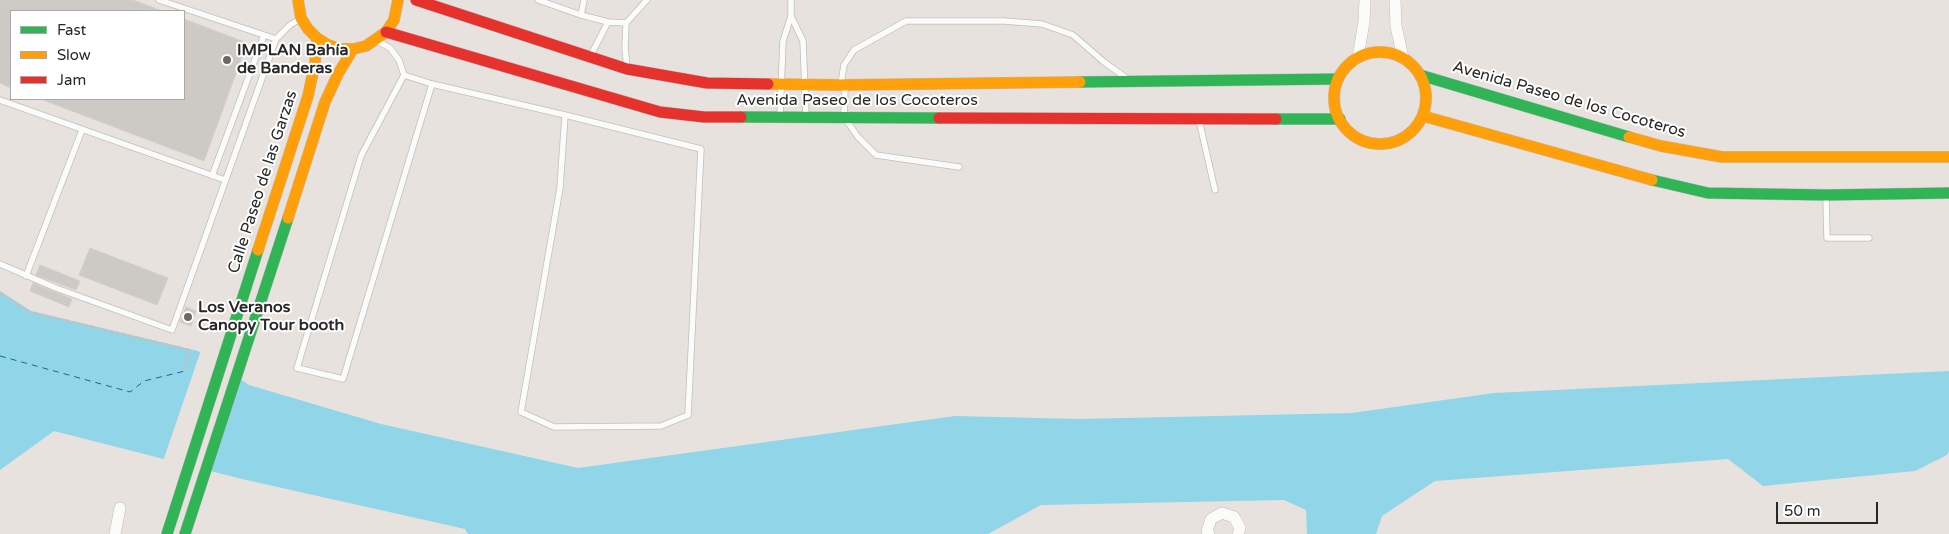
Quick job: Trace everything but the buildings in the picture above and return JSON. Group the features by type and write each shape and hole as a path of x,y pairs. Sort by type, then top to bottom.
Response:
{"street":[{"path":"295,1 301,18 317,38 328,45 340,49 353,49 366,46 386,32 394,20 398,0"},
{"name":"Avenida Paseo de los Cocoteros","path":"416,0 627,69 707,83 843,85 1338,79"},
{"path":"1358,57 1364,22 1365,0"},
{"path":"1395,0 1396,26 1403,58"},
{"name":"Avenida Paseo de los Cocoteros","path":"386,32 660,112 704,117 1340,119"},
{"name":"Calle Paseo de las Garzas","path":"167,534 308,96 315,63 317,38"},
{"path":"185,534 325,102 338,74 353,49"},
{"path":"1403,58 1393,53 1372,52 1358,57 1346,67 1338,79 1335,107 1348,131 1360,140 1375,144 1390,143 1403,138 1415,129 1423,116 1426,102 1426,88 1420,75"},
{"name":"Avenida Paseo de los Cocoteros","path":"1403,58 1413,65 1420,75 1661,146 1722,157 1949,157"},
{"path":"1423,116 1650,180 1708,193 1826,195 1949,193"},
{"path":"115,534 120,508"},
{"path":"1208,534 1207,531 1211,519 1222,513 1234,517 1240,528 1238,534"}],"lane":[{"path":"159,0 276,39"},
{"path":"538,0 581,15 608,22 626,23"},
{"path":"581,15 584,0"},
{"path":"627,69 625,48 626,23 646,0"},
{"path":"780,117 783,41 792,16 792,0"},
{"path":"792,16 803,41 806,117"},
{"path":"0,264 26,276 172,330 276,39 290,25 301,18"},
{"path":"959,167 876,155 858,137 844,116 844,65 854,50 906,21 1004,21 1042,24 1073,35 1104,62 1131,81"},
{"path":"590,56 608,22"},
{"path":"212,176 264,35"},
{"path":"376,40 390,48 399,60 404,75 361,156 297,368 343,379 432,84"},
{"path":"404,75 432,84 565,115 701,149 688,415 661,426 554,427 521,412 560,188 565,115"},
{"path":"0,100 226,180"},
{"path":"1199,118 1203,144 1215,190"},
{"path":"26,276 82,130"},
{"path":"1826,195 1827,238 1869,238"}],"path":[{"path":"0,293 30,312 190,350 185,371"}],"water":[{"path":"0,291 31,311 198,351 249,385 381,424 578,468 955,416 1079,419 1352,413 1494,393 1949,371 1949,451 1947,455 1915,471 1763,486 1728,459 1435,481 1382,516 1376,534 1307,534 1306,510 1284,500 1041,505 988,534 468,534 465,529 242,479 54,431 0,470"}],"pier":[{"path":"201,350 239,375 206,472 163,461"}],"ferry route":[{"path":"0,356 130,392 144,381 185,371"}],"traffic: fast":[{"path":"1420,75 1629,137"},
{"path":"1080,82 1338,79"},
{"path":"741,117 939,118"},
{"path":"1276,119 1340,119"},
{"path":"1652,180 1708,193 1826,195 1949,193"},
{"path":"185,534 288,218"},
{"path":"167,534 258,250"}],"traffic: slow":[{"path":"298,0 301,18 308,29 328,45 340,49 366,46 386,32 394,20 398,0"},
{"path":"258,250 308,96 315,63 317,38"},
{"path":"288,218 325,102 338,74 353,49"},
{"path":"1380,52 1398,56 1412,66 1422,80 1426,98 1422,116 1412,130 1398,140 1380,144 1362,140 1348,130 1338,116 1334,98 1338,80 1348,66 1362,56 1380,52"},
{"path":"768,84 1080,82"},
{"path":"1423,116 1652,180"},
{"path":"1629,137 1661,146 1722,157 1949,157"}],"traffic: jam":[{"path":"416,0 627,69 707,83 768,84"},
{"path":"386,32 660,112 704,117 741,117"},
{"path":"939,118 1276,119"}],"place":[{"name":"IMPLAN Bahía de Banderas","path":"227,60"},
{"name":"Los Veranos Canopy Tour booth","path":"188,317"}]}
